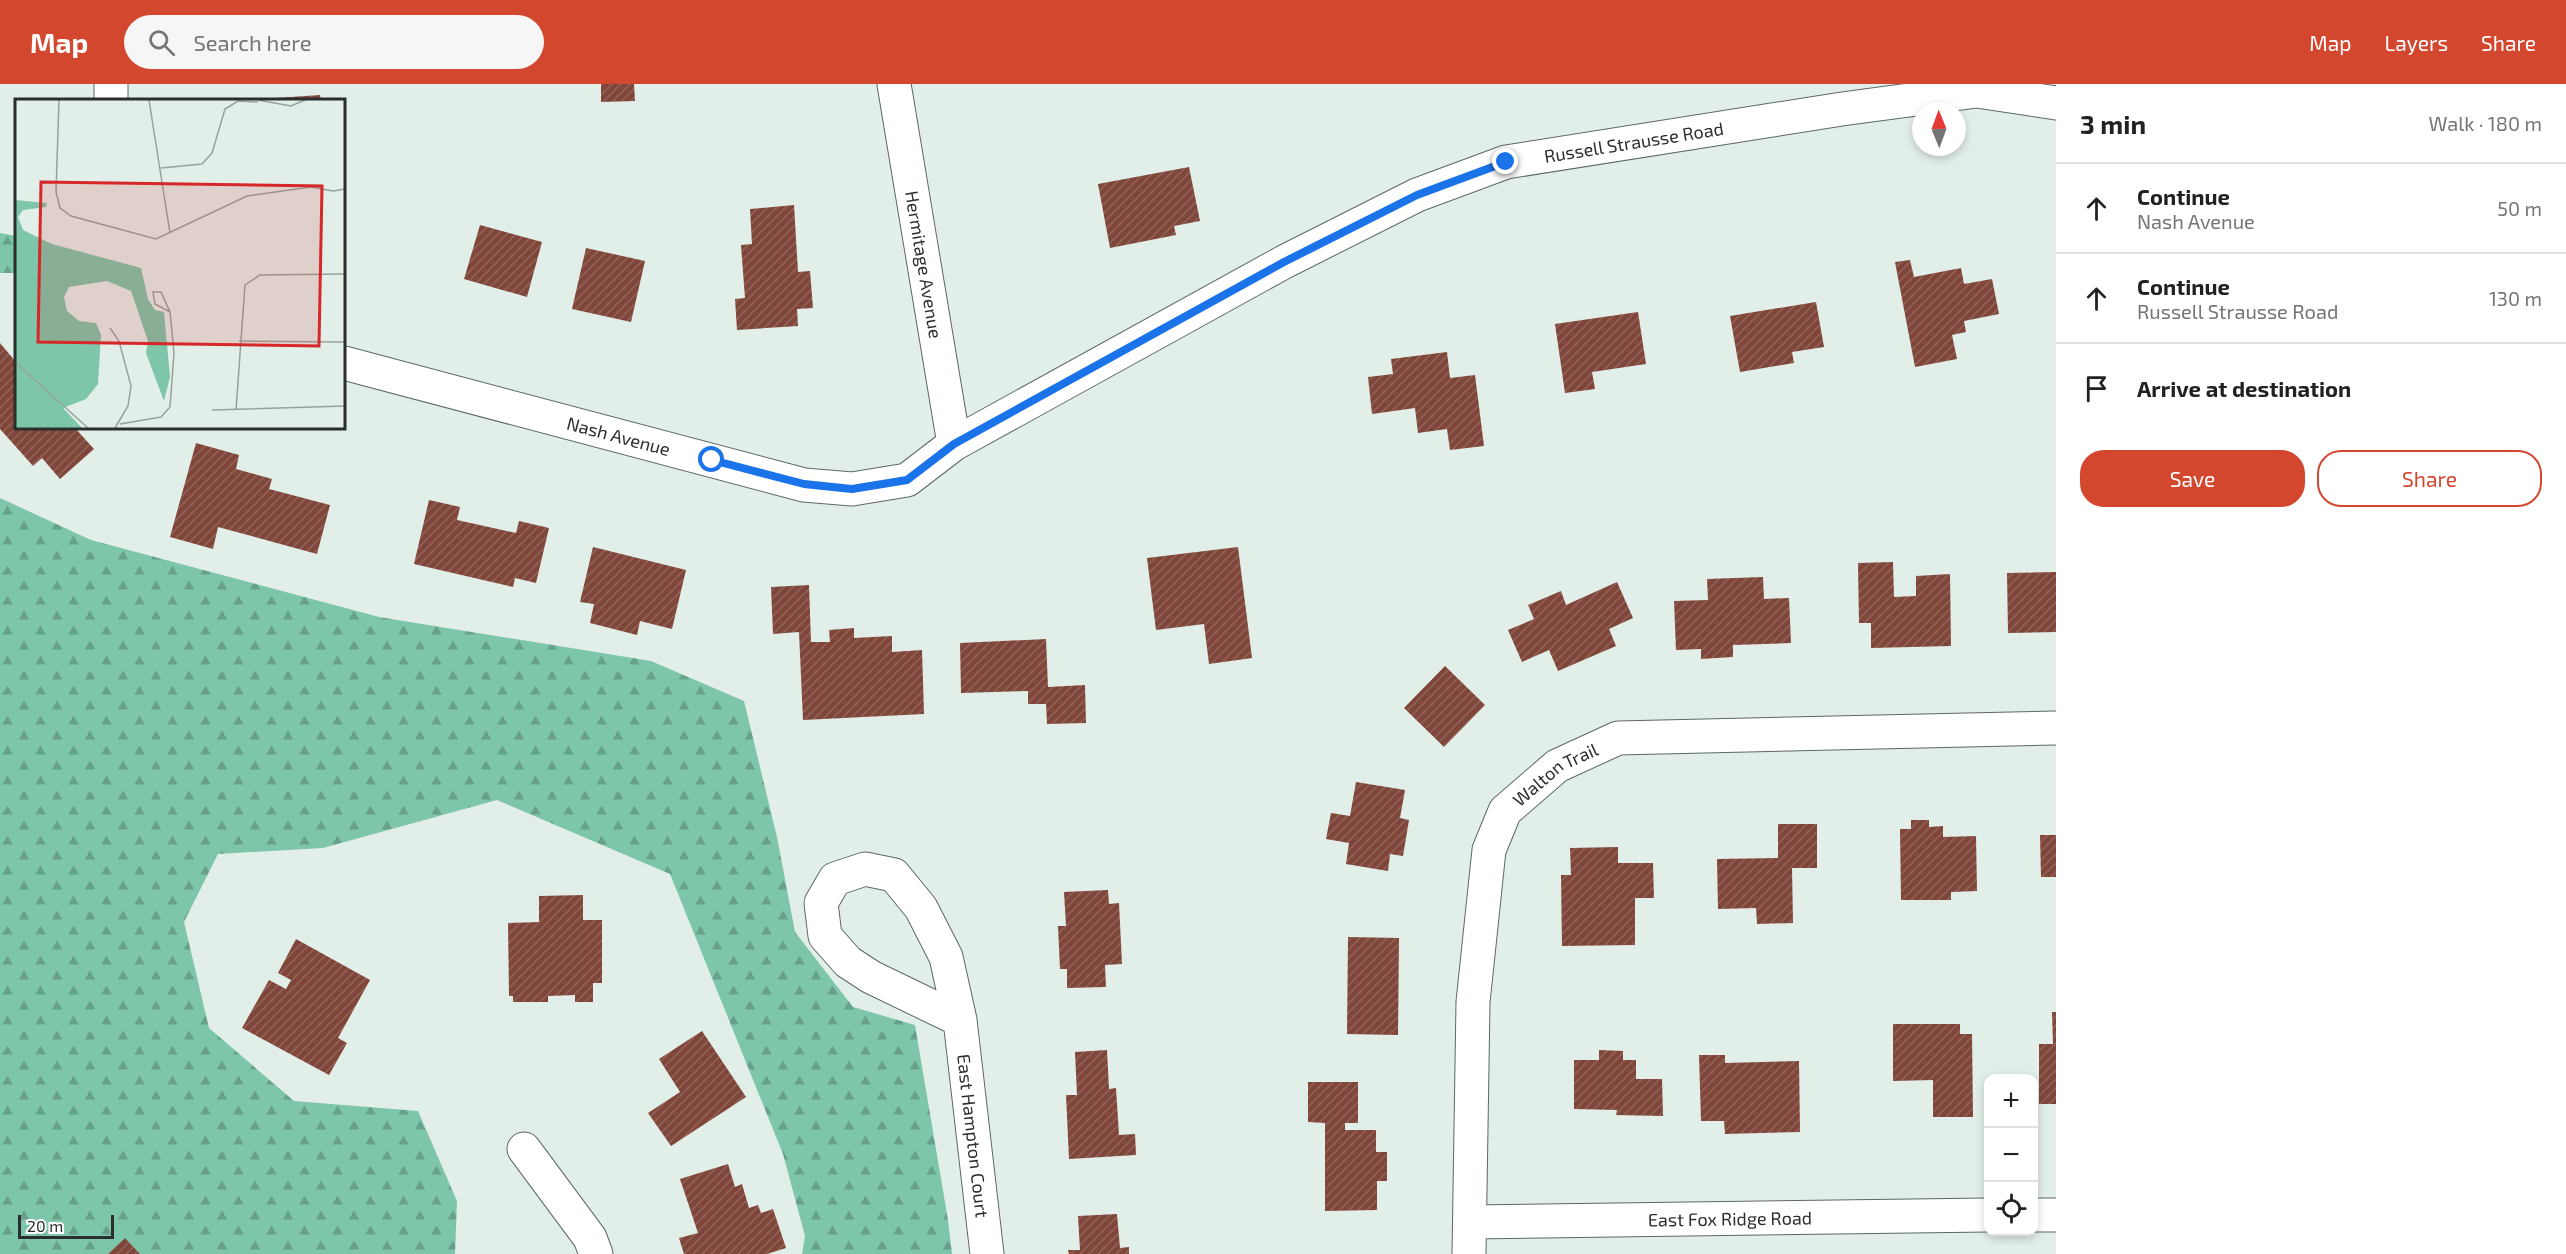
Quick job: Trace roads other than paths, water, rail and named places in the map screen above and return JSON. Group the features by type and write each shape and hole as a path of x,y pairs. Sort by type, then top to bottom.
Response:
{"street":[{"name":"Hermitage Avenue","path":"894,84 954,444"},
{"name":"Russell Strausse Road","path":"954,444 1284,262 1417,195 1506,162 1842,109 1977,91 2056,103"},
{"name":"Nash Avenue","path":"345,363 804,484 852,489 907,480 954,444"},
{"name":"Walton Trail","path":"1469,1254 1473,1002 1489,850 1505,812 1557,766 1618,738 2056,728"},
{"name":"East Hampton Court","path":"960,1020 871,977 840,954 825,936 821,903 835,879 865,869 894,875 921,908 946,957 960,1020 987,1254"},
{"path":"524,1149 590,1238 596,1254"},
{"name":"East Fox Ridge Road","path":"1470,1222 1984,1215"},
{"path":"2038,1215 2056,1215"}]}
